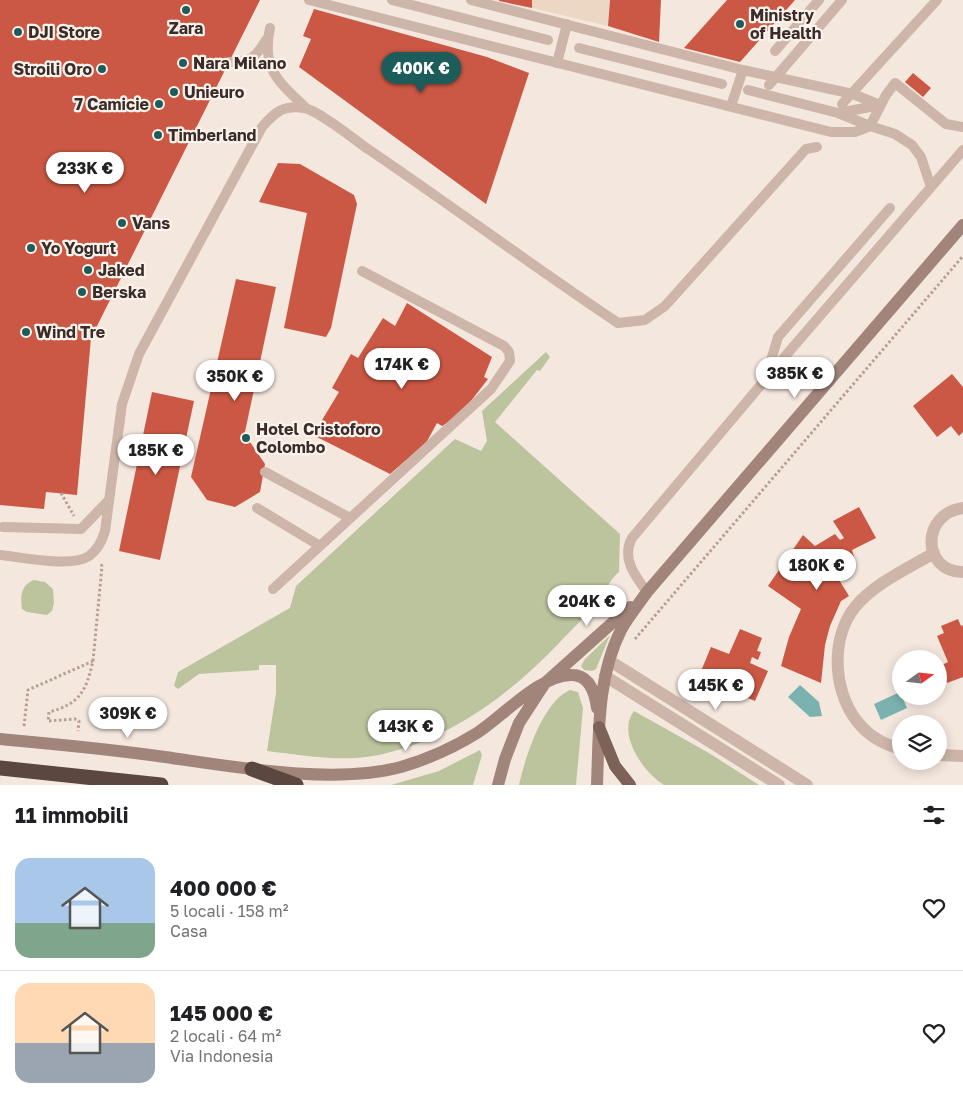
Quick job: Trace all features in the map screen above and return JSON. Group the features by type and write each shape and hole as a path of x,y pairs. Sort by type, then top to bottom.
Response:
{"highway":[{"path":"0,768 161,785"},
{"path":"252,769 296,785"}],"main road":[{"path":"596,785 599,728 605,676 621,630 647,592 963,225"},
{"path":"0,739 146,754 252,769 350,777 393,770 431,757 500,718 647,592"},
{"path":"498,785 507,754 519,724 544,682 568,675 580,676 590,685 595,696 599,728 615,766 630,785"}],"street":[{"path":"963,508 952,510 936,523 931,543 934,554 939,562 948,569 963,572"},
{"path":"892,745 878,740 855,720 842,689 838,644 843,625 866,596 934,554"},
{"path":"610,661 807,785"},
{"path":"605,676 779,785"},
{"path":"705,737 712,725"},
{"path":"947,755 963,756"}],"lane":[{"path":"309,0 831,132 855,132 870,126 880,105 895,82 946,124 963,127"},
{"path":"392,0 548,40"},
{"path":"471,0 568,20 744,70 853,94 880,105"},
{"path":"775,51 819,0"},
{"path":"769,85 842,0"},
{"path":"840,109 936,0"},
{"path":"557,63 568,20"},
{"path":"229,62 250,61 256,56 269,33 268,64 274,75 306,108 439,196 540,271 618,323 645,320 665,306 806,149 817,147"},
{"path":"579,48 722,84"},
{"path":"731,106 744,70"},
{"path":"748,90 840,109 880,105"},
{"path":"0,555 69,561 81,560 93,552 105,531 122,404 139,354 262,127 274,113 286,109 306,108"},
{"path":"840,109 870,126 895,134 912,145 921,157 931,187"},
{"path":"647,592 628,561 627,549 632,538 963,150"},
{"path":"765,380 778,338 890,208"},
{"path":"273,589 491,389 510,361 509,352 504,346 362,271"},
{"path":"265,472 350,518"},
{"path":"3,527 81,529 108,500"},
{"path":"257,508 320,546"}],"path":[{"path":"631,644 963,256"},
{"path":"62,493 81,529"},
{"path":"75,719 48,720 49,712 65,708 84,692 93,662 102,566 93,552"},
{"path":"22,741 28,690 93,662"}],"green space":[{"path":"546,352 550,357 540,371 537,370 495,422 620,534 619,572 613,577 602,596 588,614 521,680 476,714 451,728 400,750 360,758 320,757 267,751 276,693 276,665 259,665 259,670 199,674 178,689 174,686 178,672 290,608 296,586 455,439 481,451 487,441 482,411"},
{"path":"34,580 45,582 53,589 54,603 52,611 47,615 27,612 22,609 22,592 26,585"},
{"path":"610,635 596,669 592,671 584,670 581,666 585,659"},
{"path":"570,690 578,692 583,708 576,785 519,785 537,731 551,706 560,696"},
{"path":"634,711 709,753 759,785 664,785 648,772 630,741 628,731 629,720"},
{"path":"480,750 482,755 473,785 391,785 439,771"}],"shaded area":[{"path":"532,0 610,0 608,26 532,8"}],"water":[{"path":"800,685 819,702 822,716 810,717 788,697"},
{"path":"892,696 892,705 906,705 907,708 881,720 874,704"}],"building":[{"path":"0,0 260,0 91,338 77,495 46,492 44,509 0,505"},
{"path":"532,0 532,8 499,1"},
{"path":"610,0 661,0 659,42 608,26"},
{"name":"Ministry of Health","path":"727,0 795,0 740,62 684,48"},
{"path":"314,9 487,57 529,73 486,204 299,67 311,39 303,36"},
{"path":"913,73 931,88 923,97 905,82"},
{"path":"278,163 300,164 354,195 357,204 331,328 326,337 284,328 307,213 259,202"},
{"path":"236,279 276,287 243,441 250,442 265,464 260,492 235,507 207,500 191,477"},
{"path":"407,303 492,357 484,377 488,379 460,415 442,426 437,423 426,443 390,474 313,435 339,392 332,388 351,354 358,358 383,318 395,326"},
{"path":"952,374 963,387 963,432 959,436 951,426 937,437 913,406"},
{"path":"152,392 194,401 160,560 119,551"},
{"path":"859,507 876,538 852,550 855,560 833,570 849,596 841,601 830,626 825,645 821,683 781,666 789,637 801,609 768,586 803,535 815,546 835,534 840,540 844,538 833,521"},
{"path":"958,619 961,626 963,625 963,677 948,683 948,650 943,650 937,636 944,633 941,626"},
{"path":"740,629 762,638 757,651 761,652 758,660 752,657 750,663 768,671 755,701 723,688 726,682 701,671 711,647 729,654"}],"place":[{"name":"Zara","path":"186,10"},
{"name":"Ministry of Health","path":"740,24"},
{"name":"DJI Store","path":"18,32"},
{"name":"Nara Milano","path":"183,63"},
{"name":"Stroili Oro","path":"102,69"},
{"name":"Unieuro","path":"174,92"},
{"name":"7 Camicie","path":"159,104"},
{"name":"Timberland","path":"158,135"},
{"name":"Vans","path":"122,223"},
{"name":"Yo Yogurt","path":"31,248"},
{"name":"Jaked","path":"88,270"},
{"name":"Berska","path":"82,292"},
{"name":"Wind Tre","path":"26,332"},
{"name":"Hotel Cristoforo Colombo","path":"246,438"}]}
